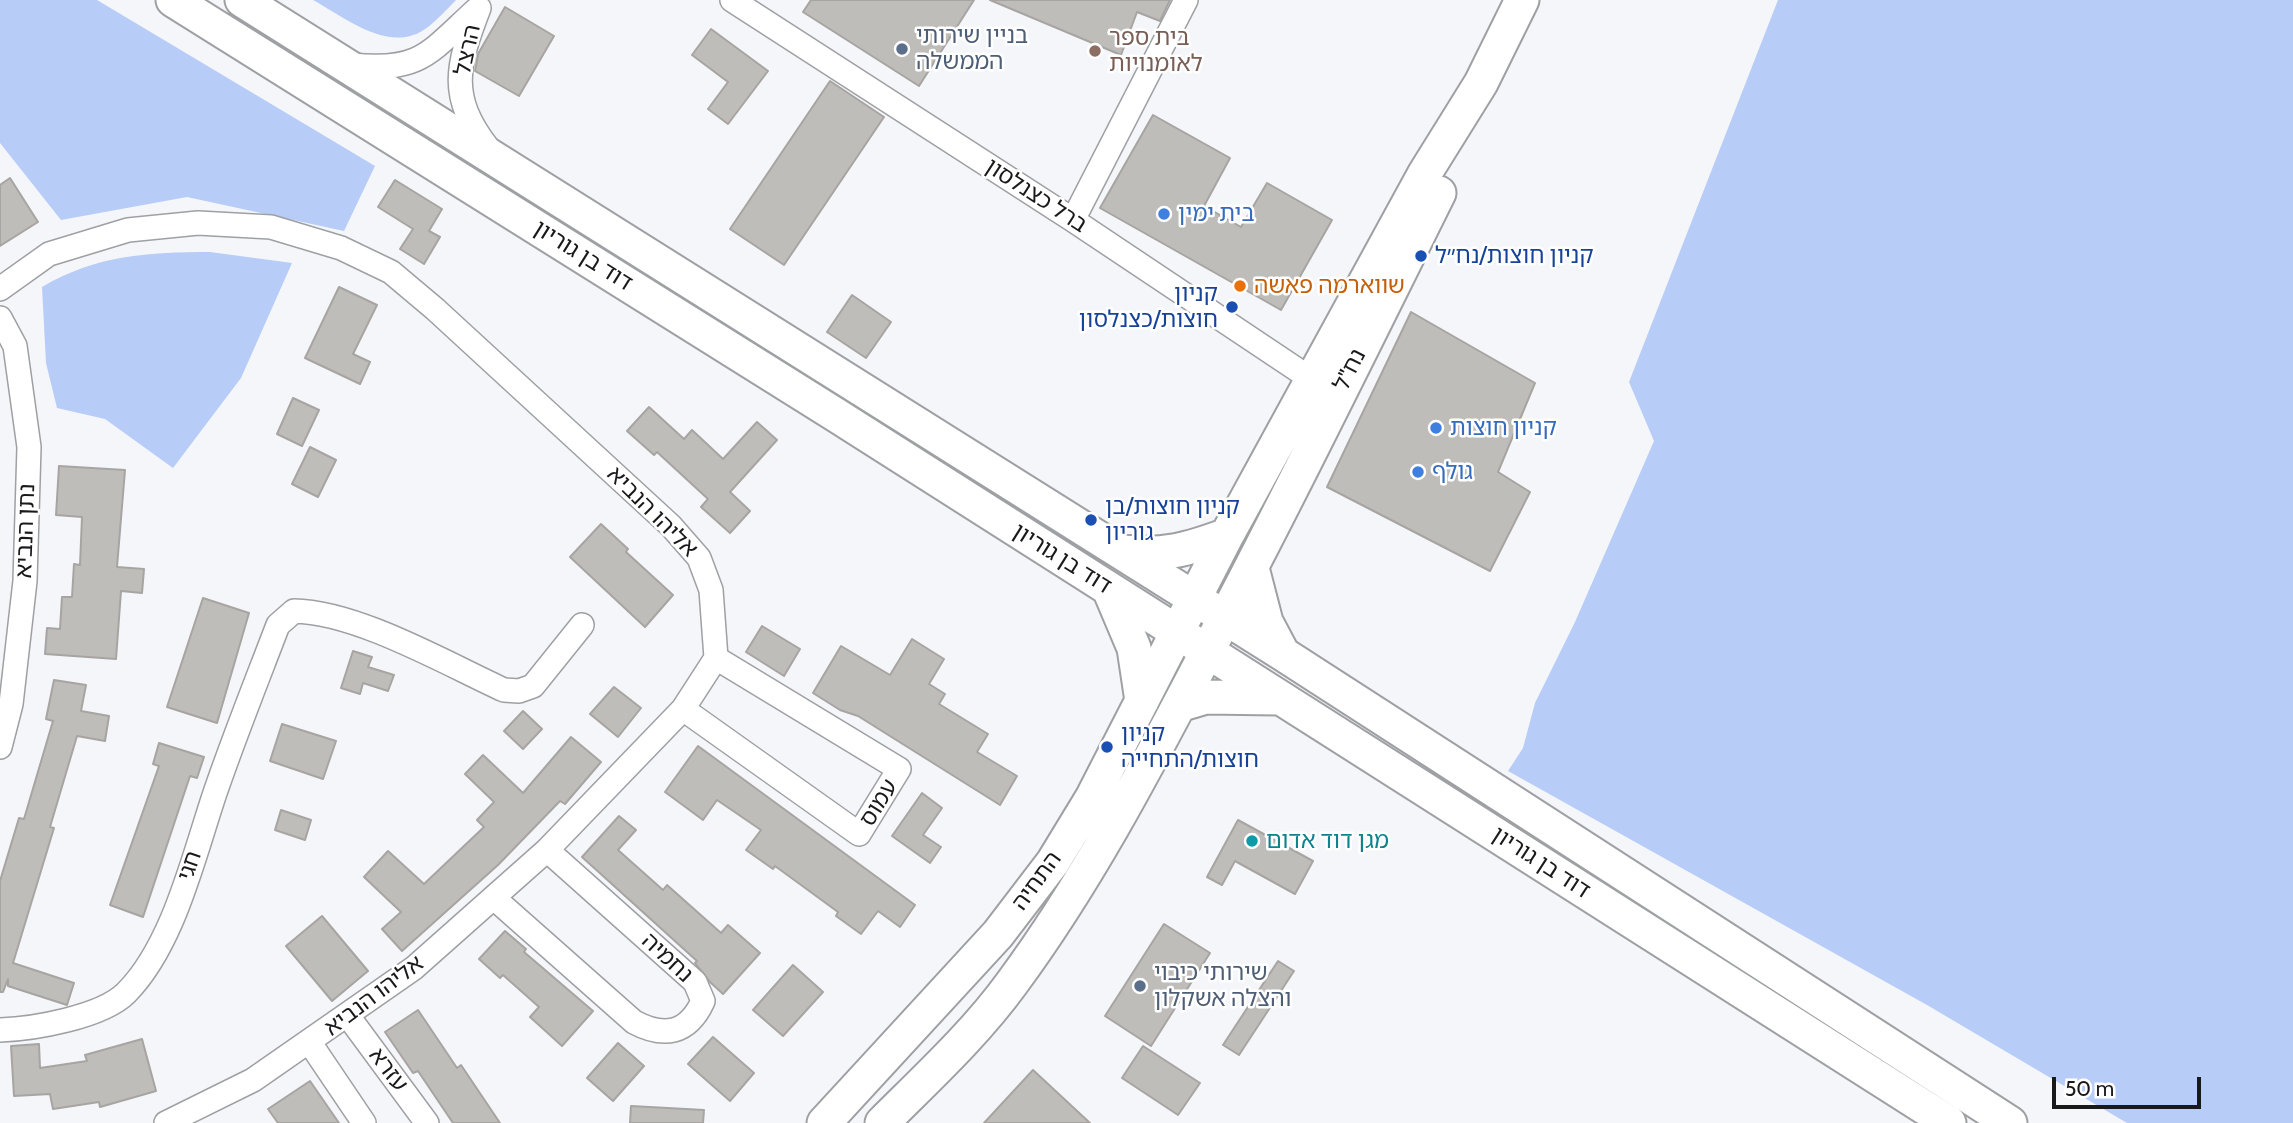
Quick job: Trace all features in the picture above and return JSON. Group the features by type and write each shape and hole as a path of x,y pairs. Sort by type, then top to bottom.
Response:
{"main road":[{"name":"דוד בן גוריון","path":"173,0 391,134 1949,1123"},
{"name":"דוד בן גוריון","path":"242,0 1283,654 2010,1123"},
{"name":"נח\"ל","path":"1208,651 1252,568 1324,388 1425,173 1481,83 1522,0"},
{"name":"נח\"ל","path":"1195,599 1227,535 1324,388"},
{"path":"1120,552 1158,555 1185,551 1227,535"},
{"path":"1252,568 1266,622 1283,654"},
{"path":"1109,589 1134,648 1142,701"},
{"name":"התחיה","path":"824,1123 998,934 1053,862 1092,798 1195,599"},
{"name":"התחיה","path":"882,1123 941,1064 1011,985 1070,900 1208,651"},
{"path":"1179,705 1206,697 1282,698"}],"street":[{"name":"ברל כצנלסון","path":"732,0 1073,220 1324,388"},
{"path":"1073,220 1186,0"},
{"name":"הרצל","path":"349,65 386,68 411,63 433,49 482,4"},
{"name":"הרצל","path":"482,4 466,43 460,74 461,101 471,126 502,165"},
{"name":"אליהו הנביא","path":"0,289 49,254 128,230 198,223 271,228 341,248 391,272 661,516 699,558 711,590 716,658 683,709 547,850 495,899 414,968 348,1016 253,1080 166,1123"},
{"name":"נתן הנביא","path":"0,318 15,346 29,447 25,581 11,704 0,747"},
{"name":"חגי","path":"0,1030 19,1030 79,1017 124,995 151,962 173,912 278,625 294,611 317,612 375,632 504,690 519,691 533,686 582,625"},
{"name":"עמוס","path":"683,709 859,834 899,769 716,658"},
{"name":"נחמיה","path":"495,899 634,1022 652,1031 668,1031 683,1027 696,1016 703,1001 695,982 547,850"},
{"name":"עזרא","path":"348,1016 427,1123"},
{"path":"310,1043 364,1123"}],"shaded area":[{"path":"0,0 97,0 375,166 344,231 187,197 61,220 0,143"},
{"path":"313,0 456,0 428,27 414,35 399,38 369,31"},
{"path":"1778,0 2293,0 2293,1123 2127,1123 1927,1005 1508,771 1523,748 1535,703 1575,622 1654,441 1629,382"},
{"path":"210,252 292,263 241,378 173,468 105,419 57,408 46,363 42,287 62,276 103,262 144,255"}],"building":[{"name":"בניין שירותי הממשלה","path":"811,0 974,0 919,86 803,12"},
{"path":"990,0 1170,0 1160,21 1137,12 1121,55"},
{"path":"505,7 554,36 519,96 475,71 478,54"},
{"path":"711,29 768,71 728,124 708,109 728,82 692,55"},
{"path":"830,81 884,117 784,265 730,229"},
{"name":"בית ימין","path":"1153,115 1230,158 1204,206 1241,227 1267,183 1332,220 1281,310 1100,208"},
{"path":"10,178 38,222 0,246 0,185"},
{"path":"395,180 442,209 429,231 440,237 424,264 400,249 413,229 378,207"},
{"path":"339,287 377,305 353,354 370,362 360,384 305,358"},
{"path":"852,295 891,322 866,358 827,332"},
{"name":"קניון חוצות","path":"1411,312 1535,383 1498,472 1530,492 1490,571 1327,487"},
{"path":"293,398 319,410 302,446 277,434"},
{"path":"649,407 684,439 692,430 723,459 757,422 777,440 730,492 750,511 730,533 701,507 708,499 657,452 654,455 627,431"},
{"path":"310,447 336,460 318,497 292,484"},
{"path":"59,466 125,470 117,567 144,569 142,593 121,591 116,659 45,654 47,628 60,629 62,597 72,597 74,564 80,565 82,517 56,515"},
{"path":"601,524 628,549 626,552 673,595 645,627 570,557"},
{"path":"203,598 249,613 217,723 167,707"},
{"path":"762,626 800,649 784,676 746,652"},
{"path":"912,639 944,659 929,684 945,694 939,704 988,734 977,752 1017,776 1000,805 858,716 840,710 813,693 841,646 890,675"},
{"path":"353,651 372,657 368,667 394,675 388,691 363,683 360,694 341,688"},
{"path":"54,680 86,685 81,711 109,716 105,741 77,736 50,827 54,828 13,963 74,983 67,1005 8,986 8,979 3,992 0,992 0,881 19,818 24,819 53,721 46,719"},
{"path":"614,687 641,708 618,737 590,714"},
{"path":"523,711 542,729 523,749 504,731"},
{"path":"282,724 336,741 323,779 270,761"},
{"path":"571,737 601,762 565,804 560,801 498,865 402,951 382,929 401,912 364,877 388,851 424,884 484,827 477,820 494,802 465,774 483,755 523,793"},
{"path":"159,743 204,757 197,778 190,776 143,917 110,905 159,766 153,764"},
{"path":"698,746 915,905 900,927 878,911 861,934 836,916 838,912 775,866 773,869 746,850 761,830 717,800 703,820 665,792"},
{"path":"922,793 942,808 923,835 941,847 930,863 892,836"},
{"path":"281,810 311,820 305,840 275,830"},
{"path":"619,816 636,830 618,850 663,890 667,885 721,933 728,925 760,953 723,994 695,963 697,961 582,857"},
{"name":"מגן דוד אדום","path":"1238,820 1313,861 1295,894 1235,861 1222,885 1207,877"},
{"path":"322,916 368,971 332,1001 286,946"},
{"path":"1164,924 1210,953 1151,1046 1105,1016"},
{"path":"505,931 526,949 524,952 593,1011 562,1046 530,1017 539,1007 503,975 500,978 479,959"},
{"path":"1278,961 1294,971 1239,1055 1223,1045"},
{"path":"793,965 823,992 783,1036 753,1010"},
{"path":"418,1010 457,1068 461,1065 500,1123 453,1123 418,1071 413,1073 385,1032"},
{"path":"713,1037 754,1073 730,1101 688,1064"},
{"path":"142,1039 156,1091 100,1107 99,1102 53,1109 50,1094 14,1096 11,1046 39,1044 40,1068 87,1061 85,1055"},
{"path":"618,1043 644,1066 613,1101 587,1078"},
{"path":"1143,1046 1200,1083 1178,1115 1122,1078"},
{"path":"1033,1070 1090,1123 984,1123"},
{"path":"310,1081 339,1123 278,1123 268,1109"},
{"path":"631,1106 704,1110 703,1123 630,1123"}],"place":[{"name":"בניין שירותי הממשלה","path":"902,49"},
{"name":"בית ספר לאומנויות","path":"1095,51"},
{"name":"בית ימין","path":"1164,214"},
{"name":"קניון חוצות/נח״ל","path":"1421,256"},
{"name":"שווארמה פאשה","path":"1240,286"},
{"name":"קניון חוצות/כצנלסון","path":"1232,307"},
{"name":"קניון חוצות","path":"1436,428"},
{"name":"גולף","path":"1418,472"},
{"name":"קניון חוצות/בן גוריון","path":"1091,520"},
{"name":"קניון חוצות/התחייה","path":"1107,747"},
{"name":"מגן דוד אדום","path":"1252,841"},
{"name":"שירותי כיבוי והצלה אשקלון","path":"1140,986"}]}
